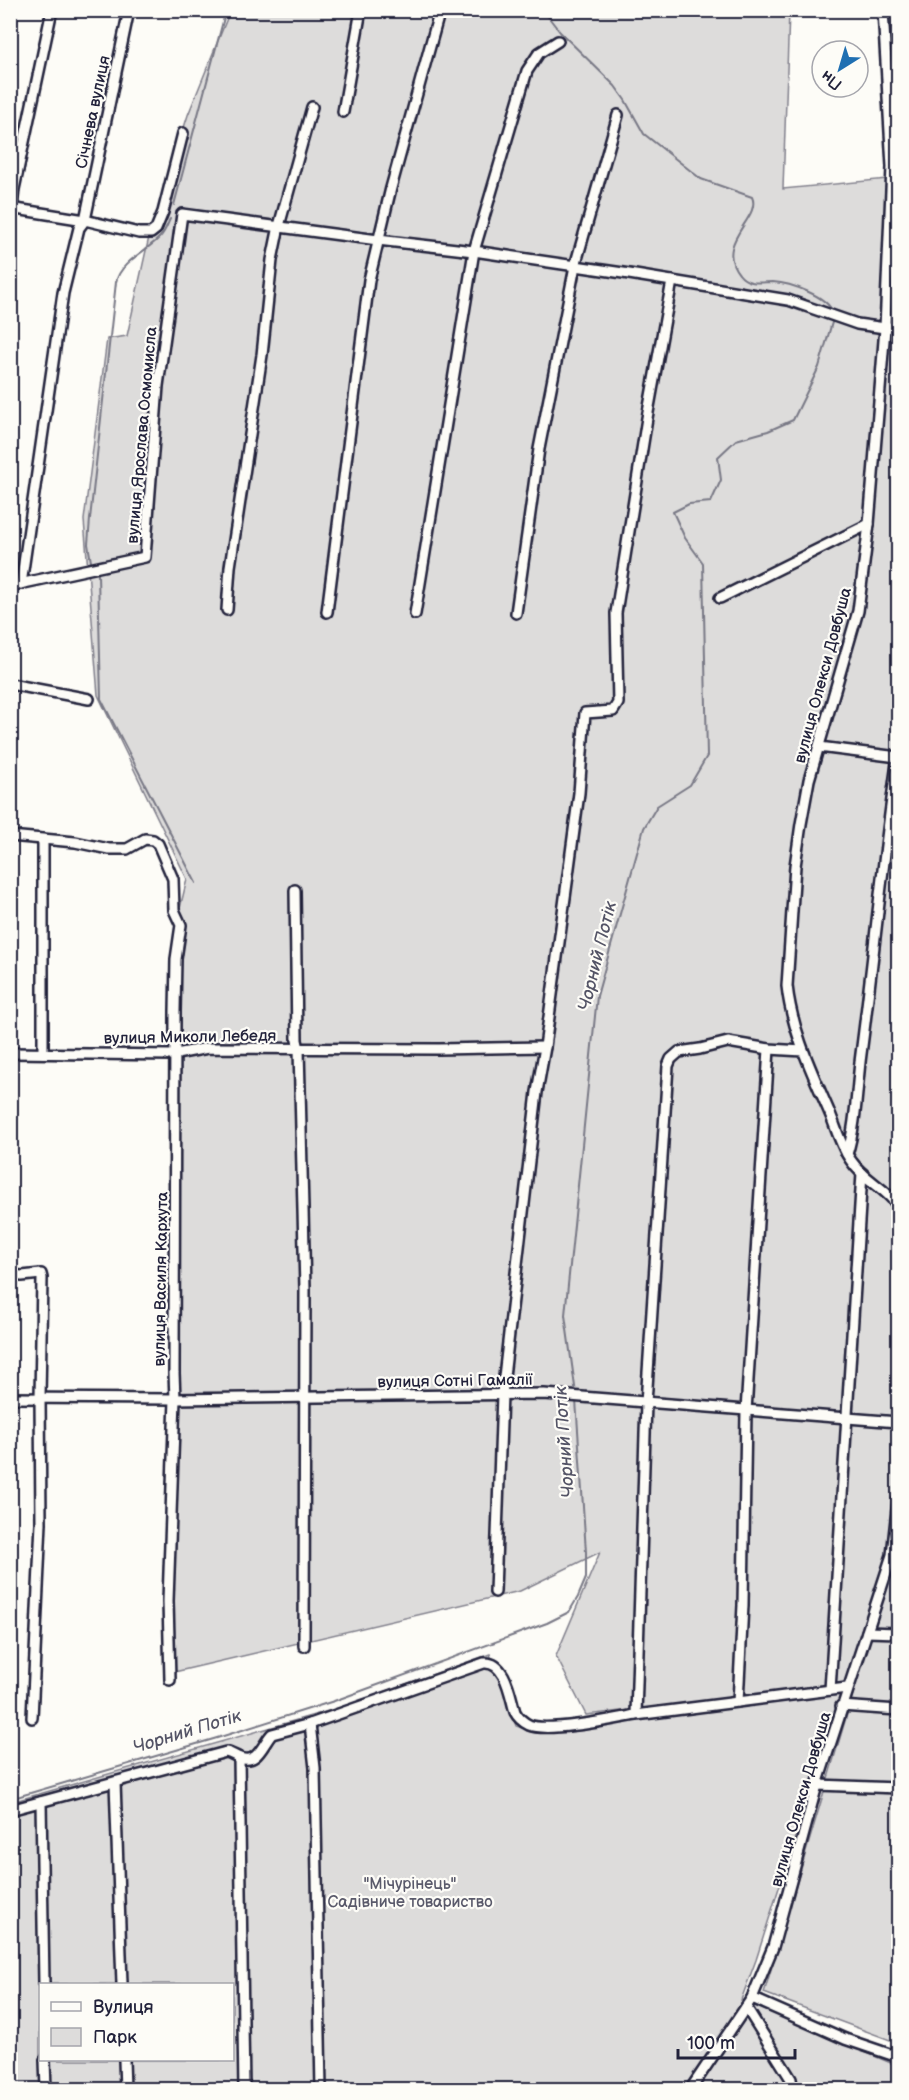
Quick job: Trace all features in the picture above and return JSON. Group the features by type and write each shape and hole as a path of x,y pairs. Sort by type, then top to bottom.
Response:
{"street":[{"path":"52,10 11,208 85,220 146,234 156,229 163,212 183,133"},
{"name":"Січнева вулиця","path":"21,584 63,293 79,228 85,220 129,10"},
{"path":"343,112 361,10"},
{"path":"327,612 369,280 440,10"},
{"name":"вулиця Олекси Довбуша","path":"883,10 892,167 885,328 869,524 858,611 807,789 795,866 787,979 789,1004 803,1051 846,1154 862,1173 885,1191 898,1206"},
{"path":"415,614 474,251 527,71 539,53 558,41"},
{"path":"227,610 232,557 262,356 268,283 279,226 312,107"},
{"path":"516,614 540,449 574,266 618,115"},
{"name":"вулиця Ярослава Осмомисла","path":"10,586 145,557 158,386 182,214 279,226"},
{"path":"279,226 474,251 672,281 788,300 858,324 885,328 898,326"},
{"path":"495,1592 502,1394 537,1092 579,793 585,713 613,711 618,703 616,613 645,430 672,281"},
{"path":"720,598 869,524"},
{"path":"10,684 89,699"},
{"path":"819,747 898,757 889,815 853,1123 846,1154"},
{"path":"10,836 43,840 43,1053"},
{"name":"вулиця Василя Кархута","path":"43,840 120,850 127,849 145,839 153,840 161,847 173,879 174,910 181,925 176,974 175,1399 168,1601 170,1680"},
{"path":"295,890 305,1289 304,1646"},
{"path":"636,1715 646,1403 664,1121 671,1059 679,1052 700,1050 728,1042 770,1049 803,1051"},
{"name":"вулиця Миколи Лебедя","path":"10,1053 176,1054 207,1048 545,1047"},
{"path":"738,1702 743,1605 746,1411 770,1049"},
{"path":"830,1690 862,1173"},
{"path":"10,1275 40,1274 42,1278 41,1523 32,1718"},
{"name":"вулиця Сотні Гамалії","path":"10,1398 304,1398 502,1394 569,1396 898,1422"},
{"name":"вулиця Олекси Довбуша","path":"690,2090 749,2002 765,1970 777,1936 817,1785 841,1706 895,1555 898,1500"},
{"path":"867,1632 898,1633"},
{"path":"10,1810 226,1752 249,1759 257,1756 272,1734 310,1724 489,1663 501,1668 519,1718 528,1724 549,1727 848,1688"},
{"path":"841,1706 898,1710"},
{"path":"310,1724 315,1768 321,2090"},
{"path":"240,1758 244,2090"},
{"path":"115,1782 122,1983"},
{"path":"817,1785 898,1788"},
{"path":"41,1802 44,1983"},
{"path":"749,2002 898,2057"},
{"path":"749,2002 791,2079 793,2090"},
{"path":"45,2061 46,2090"},
{"path":"124,2061 125,2090"}],"green space":[{"path":"230,11 789,11 783,189 898,178 898,2043 764,1993 856,1684 586,1715 556,1656 600,1552 520,1591 170,1673 176,925 187,879 98,695 84,520 107,339 127,336 149,237 188,115"},
{"name":"\"Мічурінець\" Садівниче товариство","path":"490,1654 516,1726 537,1733 841,1693 756,1960 741,2000 898,2066 898,2089 11,2090 11,1802 342,1707"}],"waterway":[{"path":"174,205 226,10"},
{"name":"Чорний Потік","path":"543,10 560,32 615,86 644,134 701,179 752,197 751,213 734,241 731,251 739,274 751,282 773,282 808,292 824,301 833,313"},
{"path":"91,562 88,544 90,519 116,282 128,262 162,235 170,219"},
{"name":"Чорний Потік","path":"576,1394 565,1315 597,996 644,828 657,806 690,785 707,756 703,563 685,538 673,512 689,504 711,502 721,480 718,457 736,440 768,431 793,420 819,367 833,319"},
{"path":"98,574 101,699 196,883"},
{"name":"Чорний Потік","path":"10,1799 334,1701 547,1623 569,1612 586,1578 576,1400"}]}
